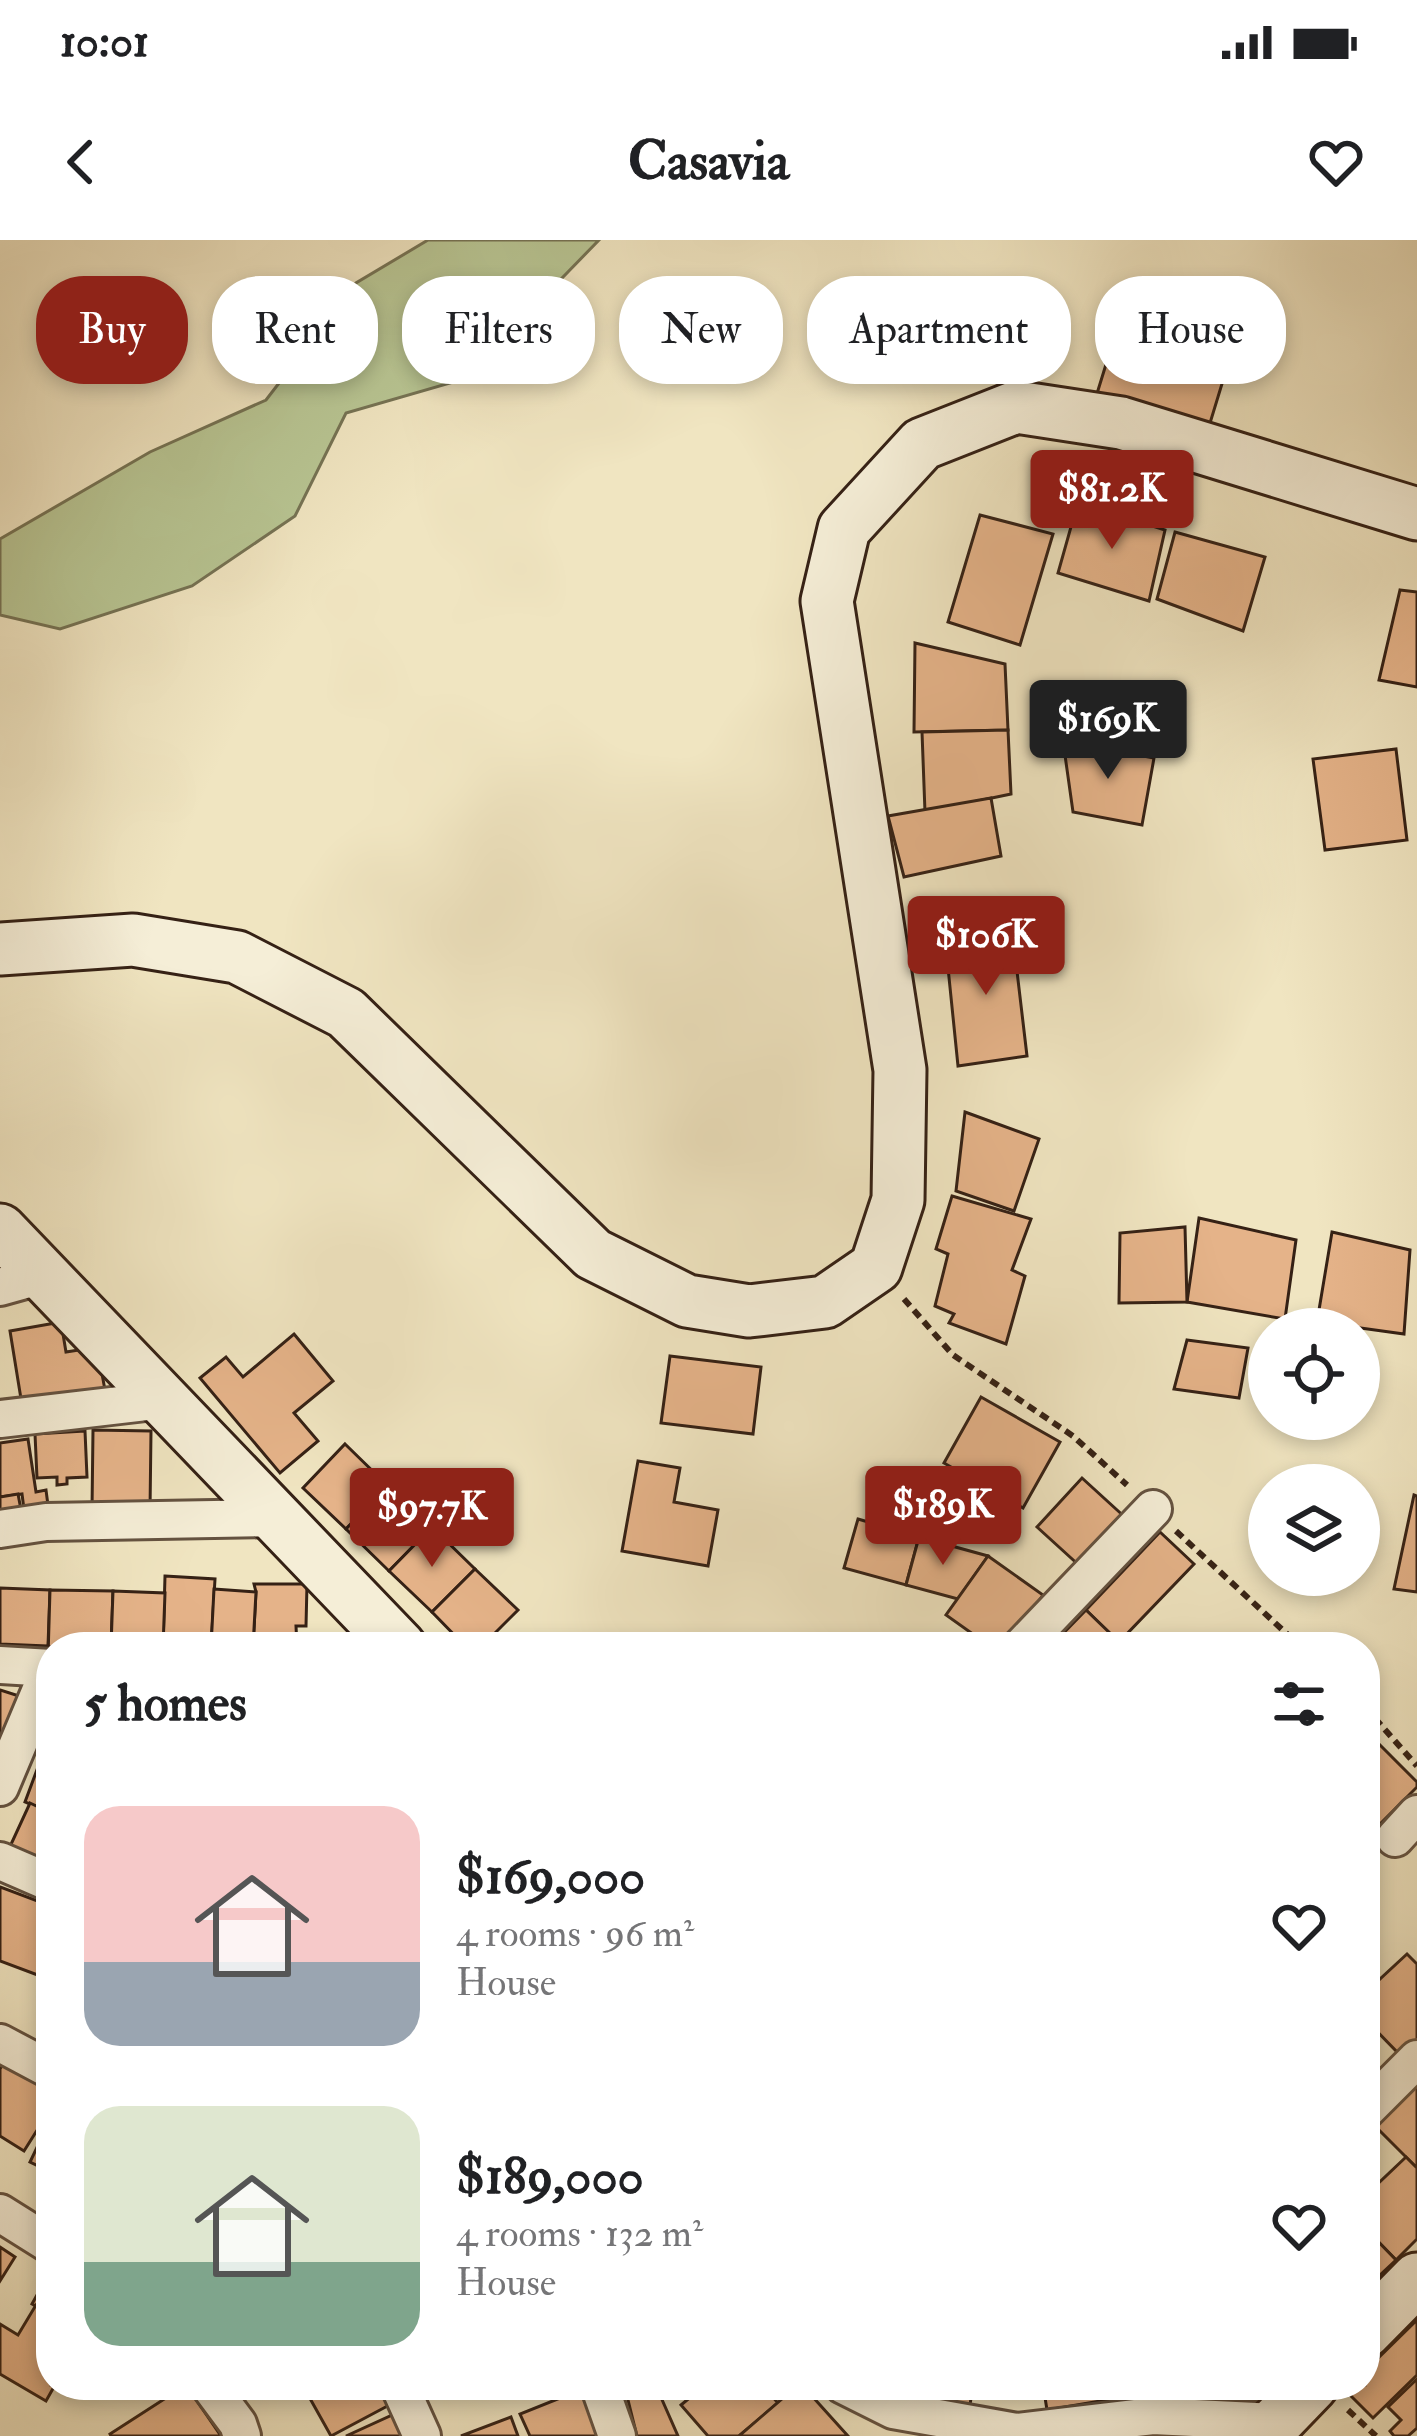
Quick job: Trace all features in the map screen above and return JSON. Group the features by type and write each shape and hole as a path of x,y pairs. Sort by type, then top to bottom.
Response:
{"main road":[{"path":"0,949 133,940 237,957 346,1013 593,1254 687,1300 749,1311 825,1302 876,1267 898,1200 900,1070 827,602 844,529 922,444 1016,407 1121,424 1417,514"},
{"path":"0,1231 21,1281 163,1400 386,1632"},
{"path":"1380,2317 1417,2279"},
{"path":"1269,2429 1297,2400"}],"street":[{"path":"0,1419 163,1400"},
{"path":"1035,1632 1153,1509"},
{"path":"0,1529 46,1522 276,1518"},
{"path":"0,1665 36,1667"},
{"path":"0,1787 36,1701"},
{"path":"0,1861 36,1877"},
{"path":"0,2043 36,2063"},
{"path":"1380,2096 1417,2059"},
{"path":"0,2213 36,2236"},
{"path":"220,2400 242,2436"},
{"path":"406,2400 422,2436"},
{"path":"604,2400 617,2436"},
{"path":"873,2400 893,2410 1015,2434 1153,2416 1269,2429"}],"path":[{"path":"876,1267 953,1355 1073,1436 1285,1632"},
{"path":"1380,1724 1417,1766"}],"green space":[{"path":"428,240 599,240 564,276 402,276 402,384 447,384 346,413 295,516 192,586 60,629 0,615 0,539 150,452 266,400 278,384 378,384 378,276 368,276"}],"building":[{"path":"1100,384 1222,384 1207,433 1095,400"},
{"path":"1078,502 1165,530 1149,601 1058,573"},
{"path":"980,515 1053,534 1020,645 948,622"},
{"path":"1175,532 1265,557 1243,631 1157,599"},
{"path":"1400,590 1417,592 1417,687 1379,680"},
{"path":"915,643 1005,664 1008,730 914,732"},
{"path":"1008,730 1011,794 925,812 922,732"},
{"path":"1063,741 1154,758 1142,825 1073,812"},
{"path":"1396,749 1407,840 1325,850 1313,759"},
{"path":"991,798 1001,856 904,877 888,816"},
{"path":"1012,929 1027,1056 958,1066 945,938"},
{"path":"965,1112 1039,1139 1014,1211 956,1191"},
{"path":"952,1196 1031,1219 1012,1270 1025,1276 1006,1344 949,1323 954,1314 935,1306 948,1254 936,1249"},
{"path":"1199,1218 1296,1240 1287,1308 1248,1308 1248,1313 1187,1302"},
{"path":"1185,1227 1187,1302 1119,1303 1120,1233"},
{"path":"1332,1232 1410,1250 1404,1334 1380,1331 1380,1308 1319,1308"},
{"path":"61,1322 66,1352 79,1350 78,1340 95,1336 105,1390 22,1405 10,1331"},
{"path":"294,1334 333,1381 294,1413 318,1441 280,1473 200,1378 226,1357 243,1377"},
{"path":"1187,1340 1248,1348 1239,1398 1174,1389"},
{"path":"670,1356 761,1367 753,1434 661,1423"},
{"path":"981,1397 1060,1442 1023,1508 944,1463"},
{"path":"93,1430 151,1431 150,1511 92,1510"},
{"path":"85,1431 87,1477 67,1478 67,1484 57,1485 57,1477 37,1478 35,1434"},
{"path":"28,1439 36,1492 46,1490 49,1513 25,1517 22,1494 0,1497 0,1443"},
{"path":"345,1444 388,1486 346,1529 303,1488"},
{"path":"638,1461 680,1468 674,1502 718,1510 708,1566 622,1551"},
{"path":"1082,1478 1128,1520 1082,1568 1037,1527"},
{"path":"388,1486 432,1527 389,1571 346,1529"},
{"path":"18,1494 22,1515 0,1518 0,1497"},
{"path":"1417,1496 1417,1592 1394,1589"},
{"path":"858,1519 919,1537 906,1585 844,1568"},
{"path":"432,1527 475,1569 432,1612 389,1571"},
{"path":"1160,1532 1194,1564 1129,1632 1109,1632 1086,1610"},
{"path":"919,1537 988,1556 958,1599 906,1585"},
{"path":"988,1556 1043,1595 1017,1632 970,1632 946,1615"},
{"path":"475,1569 518,1610 496,1632 451,1632 432,1612"},
{"path":"165,1576 215,1579 212,1632 163,1632"},
{"path":"254,1584 307,1584 306,1626 296,1626 296,1632 254,1632"},
{"path":"0,1588 50,1590 48,1632 36,1632 36,1646 0,1644"},
{"path":"214,1589 256,1592 254,1632 212,1632"},
{"path":"50,1590 113,1591 112,1632 49,1632"},
{"path":"113,1591 165,1593 164,1632 112,1632"},
{"path":"1086,1610 1109,1632 1065,1632"},
{"path":"0,1690 19,1696 0,1753"},
{"path":"1380,1745 1417,1782 1380,1824"},
{"path":"36,1772 36,1807 25,1802"},
{"path":"30,1803 36,1806 36,1867 7,1853"},
{"path":"0,1887 36,1900 36,1974 0,1961"},
{"path":"1407,1954 1417,1964 1417,2042 1402,2057 1380,2034 1380,1979"},
{"path":"4,2062 36,2082 36,2132 24,2151 0,2136 0,2069"},
{"path":"1417,2073 1417,2168 1380,2131 1380,2111"},
{"path":"1406,2157 1417,2168 1417,2239 1396,2260 1380,2243 1380,2182"},
{"path":"1380,2243 1396,2260 1380,2275"},
{"path":"0,2247 15,2257 0,2281"},
{"path":"36,2305 36,2395 0,2374 0,2324 18,2335"},
{"path":"1417,2320 1417,2375 1373,2418 1355,2400 1380,2400 1380,2356"},
{"path":"1417,2379 1417,2428 1408,2436 1394,2436 1390,2431 1401,2420 1388,2407"},
{"path":"163,2400 196,2400 221,2436 111,2436"},
{"path":"311,2400 395,2402 331,2436"},
{"path":"555,2400 595,2400 609,2436 530,2436 520,2414"},
{"path":"628,2400 662,2400 678,2436 637,2436"},
{"path":"687,2400 778,2403 739,2436 708,2436 681,2405"},
{"path":"781,2400 816,2400 848,2436 739,2436"},
{"path":"1045,2400 1106,2400 1047,2410"},
{"path":"401,2411 413,2436 346,2436"},
{"path":"511,2417 518,2436 461,2436"}]}
